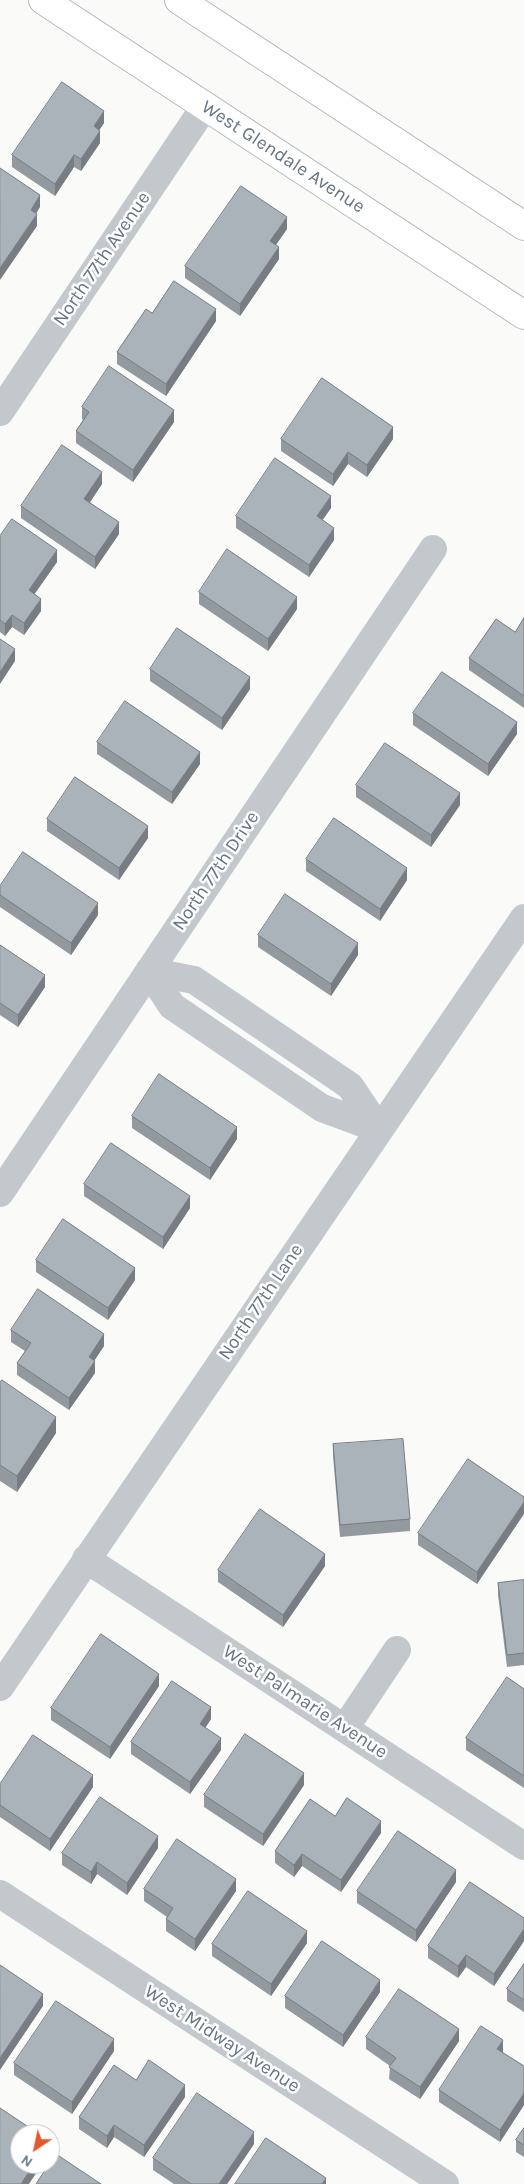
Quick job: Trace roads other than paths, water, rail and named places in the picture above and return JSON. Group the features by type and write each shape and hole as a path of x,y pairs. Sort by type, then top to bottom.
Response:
{"main road":[{"name":"West Glendale Avenue","path":"43,0 524,315"},
{"path":"179,0 524,226"}],"street":[{"name":"North 77th Avenue","path":"0,412 205,106"},
{"name":"North 77th Drive","path":"0,1193 433,549"},
{"name":"North 77th Lane","path":"0,1687 524,918"},
{"path":"149,971 172,1006 322,1108 379,1129"},
{"name":"West Palmarie Avenue","path":"86,1559 524,1846"},
{"path":"345,1728 397,1650"},
{"name":"West Midway Avenue","path":"0,1894 445,2184"}]}
